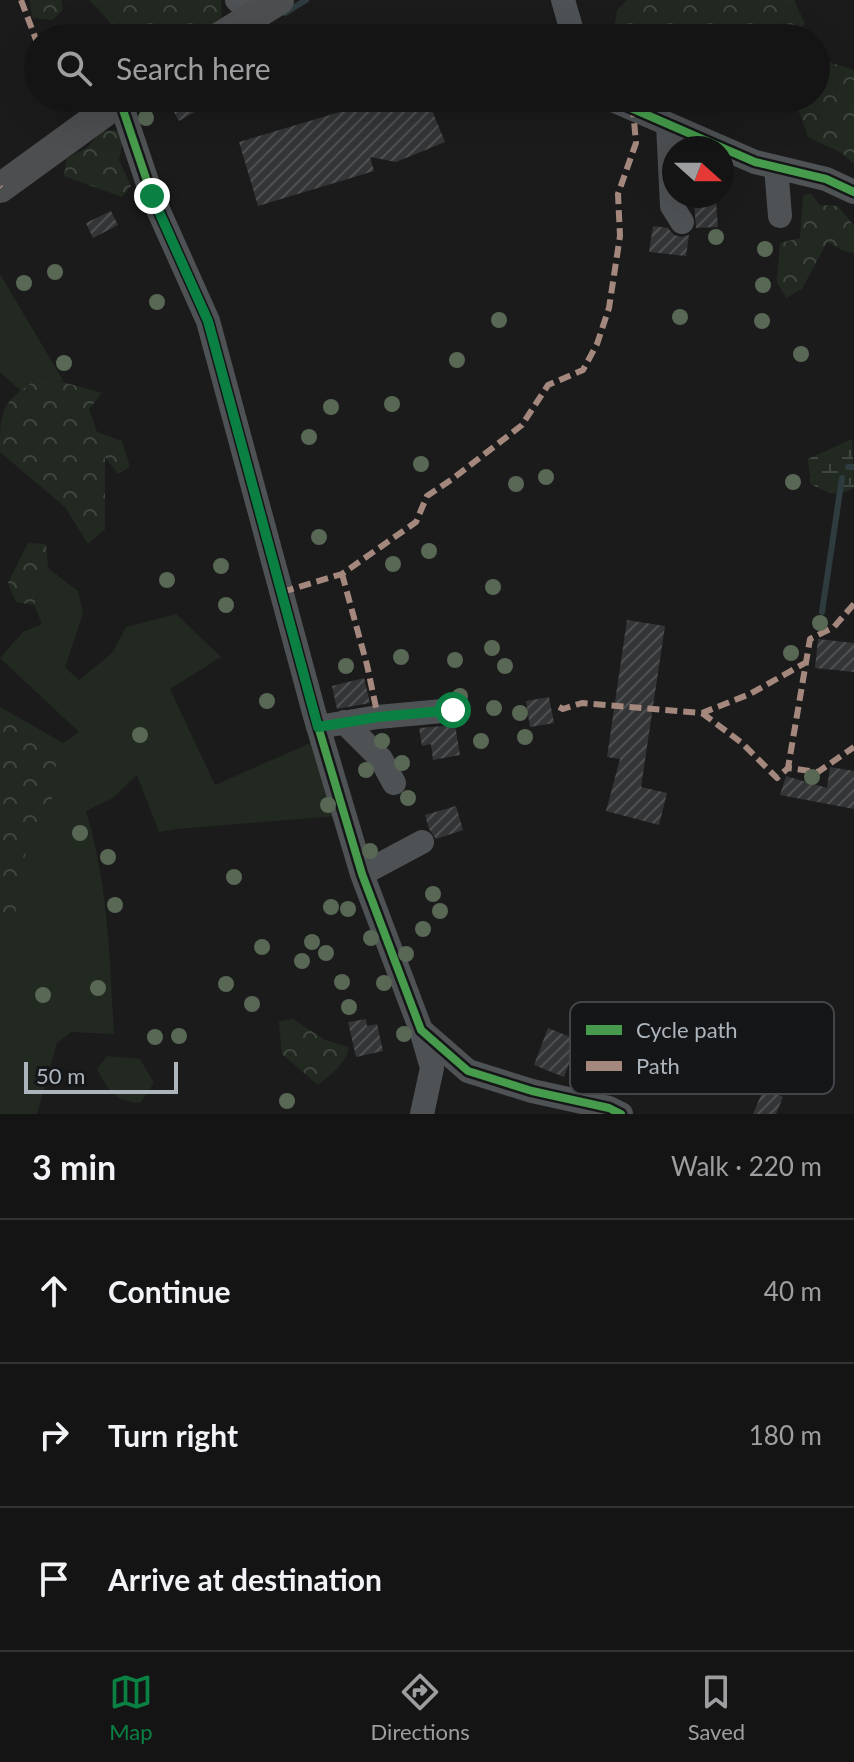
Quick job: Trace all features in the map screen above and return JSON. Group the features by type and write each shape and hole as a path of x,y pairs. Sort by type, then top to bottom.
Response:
{"main road":[{"path":"234,24 256,5"},
{"path":"0,188 104,112"}],"street":[{"path":"563,0 570,24"},
{"path":"126,112 152,196 208,321 318,727 362,874 421,1030 432,1068 422,1114"},
{"path":"639,112 755,162 826,179 854,192"},
{"path":"668,125 672,206 682,222"},
{"path":"776,167 780,216"},
{"path":"318,727 453,710"},
{"path":"344,722 381,759 394,783"},
{"path":"362,874 422,842"},
{"path":"421,1030 468,1071 532,1091 609,1108 621,1114"}],"green space":[{"path":"30,0 61,0 63,9 53,20 32,18"},
{"path":"89,0 221,0 222,19 216,24 112,24"},
{"path":"627,0 794,0 805,24 615,24 617,10"},
{"path":"830,62 854,70 854,164 842,153 808,137 799,112 830,112"},
{"path":"117,130 123,140 119,160 131,186 122,197 64,176 67,158 87,148 101,131"},
{"path":"811,193 820,205 838,206 854,226 854,253 827,242 802,289 786,298 777,282 780,243 800,238 803,195"},
{"path":"0,274 64,382 41,376 21,391 0,372"},
{"path":"41,376 102,393 89,409 97,432 122,441 130,467 118,474 105,457 105,529 88,544 65,507 0,452 1,423 6,406"},
{"path":"852,439 854,487 838,493 827,492 811,484 808,459"},
{"path":"28,543 46,544 48,568 34,605 16,602 8,583"},
{"path":"48,568 78,591 83,613 65,667 79,680 112,653 126,627 176,614 221,657 170,689 215,785 315,741 337,816 159,832 137,775 113,798 86,811 103,893 114,1034 71,1032 57,1043 37,1114 0,1114 0,941 15,940 15,891 28,844 40,817 53,771 62,755 63,743 79,732 0,658 23,632 42,624 34,605"},
{"path":"0,707 63,743 62,755 53,771 62,779 28,844 16,891 15,940 0,941"},
{"path":"293,1019 325,1040 349,1047 341,1064 318,1085 282,1054 279,1021"},
{"path":"107,1056 140,1059 154,1083 140,1103 118,1097 105,1083 97,1069"}],"building":[{"path":"174,112 195,112 179,121"},
{"path":"340,112 433,112 445,142 396,162 370,157 374,171 258,206 239,142"},
{"path":"694,208 716,208 718,227 696,228"},
{"path":"111,211 118,225 93,238 86,223"},
{"path":"653,226 668,228 674,235 682,237 689,235 686,256 649,252"},
{"path":"627,620 665,626 641,787 667,793 659,825 606,811 620,759 607,757"},
{"path":"818,639 854,643 854,672 815,668"},
{"path":"364,678 370,703 337,709 332,686"},
{"path":"549,697 554,723 530,727 526,701"},
{"path":"455,725 460,755 433,760 431,744 422,746 419,728"},
{"path":"830,767 854,771 854,809 780,795 786,776 827,788"},
{"path":"456,806 463,830 436,839 425,815"},
{"path":"366,1019 367,1026 377,1024 383,1051 356,1057 348,1022"},
{"path":"548,1028 570,1037 570,1061 564,1077 534,1065"},
{"path":"761,1094 783,1097 776,1114 753,1114"}],"waterway":[{"path":"285,13 306,0"},
{"path":"848,467 854,467"},
{"path":"822,612 842,478"}],"marked path":[{"path":"21,0 30,24"},
{"path":"282,592 342,574 416,522 427,496 522,425 548,385 583,370 597,344 609,308 620,236 618,194 636,143 633,112"},
{"path":"342,574 378,717"},
{"path":"854,604 834,627 810,639 788,768 818,772 854,747"},
{"path":"559,707 563,709 582,703 702,713 750,694 805,663"},
{"path":"702,713 742,743 777,778 788,768"}],"cycle path":[{"path":"124,112 152,196 208,321 315,716 362,874 421,1030 468,1071 532,1091 609,1108 621,1114"},
{"path":"640,112 755,162 826,179 854,192"}],"route":[{"path":"152,196 208,321 318,727 378,717 453,710"}]}
